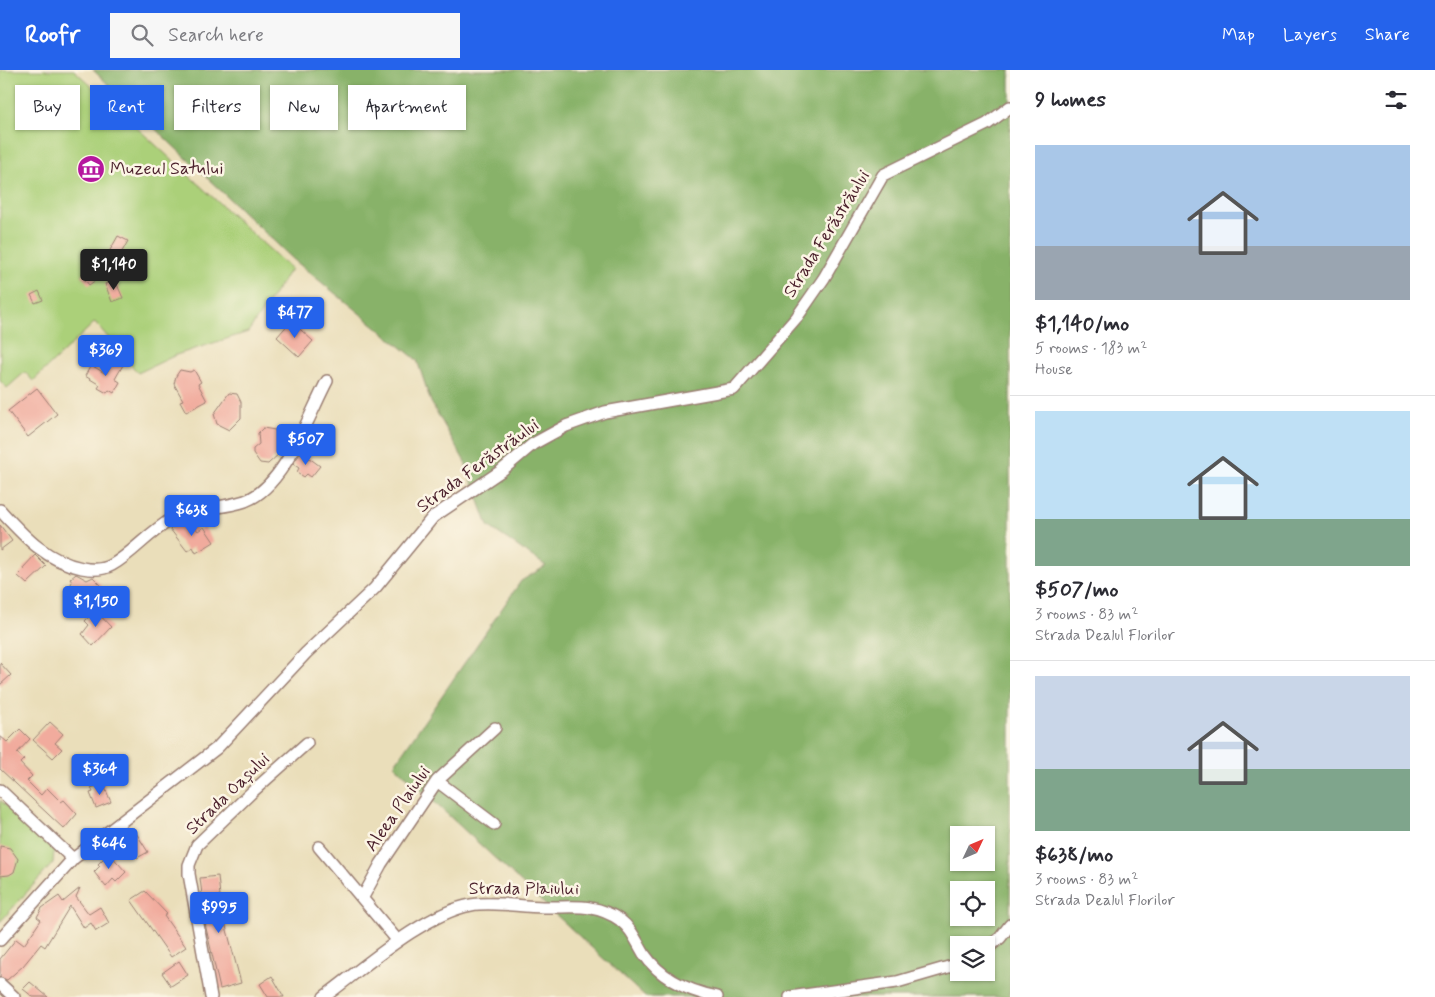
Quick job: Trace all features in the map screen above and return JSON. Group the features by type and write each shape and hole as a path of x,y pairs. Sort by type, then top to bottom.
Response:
{"street":[{"name":"Strada Ferăstrăului","path":"0,940 73,859 217,748 306,653 375,588 433,517 501,471 534,444 566,426 605,412 734,389 796,316 824,278 883,175 987,124 1010,107"},
{"path":"0,510 24,536 56,560 90,569 103,569 112,565 152,530 186,512 231,506 248,500 262,492 280,473 327,381"},
{"name":"Aleea Plaiului","path":"363,898 381,864 437,781 495,728"},
{"name":"Strada Oașului","path":"211,997 189,874 193,854 197,845 307,743"},
{"path":"437,781 494,824"},
{"path":"0,790 73,859"},
{"path":"319,847 398,941"},
{"name":"Strada Plaiului","path":"324,997 398,941 447,912 472,905 523,907 590,906 611,915 626,926 651,964 668,978 696,993 717,997"},
{"path":"995,942 1010,925"},
{"path":"790,997 897,982 950,967"},
{"path":"0,984 14,997"}],"green space":[{"name":"Muzeul Satului","path":"0,70 74,70 90,85 90,130 139,130 291,269 248,332 176,355 138,373 95,322 33,381 25,372 7,388 0,381"},
{"path":"93,70 1010,70 1010,997 645,997 394,765 521,581 546,566 488,526 465,462 431,402 417,360 294,260 156,130 164,130 164,85 109,85"},
{"path":"0,800 54,851 53,863 0,922"}],"building":[{"path":"118,236 128,241 119,257 109,252"},
{"path":"88,270 96,280 89,285 81,275"},
{"path":"115,280 123,298 112,302 105,284"},
{"path":"39,291 43,300 35,303 31,295"},
{"path":"291,321 313,341 299,357 277,337"},
{"path":"114,359 123,365 115,379 120,382 114,393 109,390 107,393 98,388 100,385 85,376 91,365 106,374"},
{"path":"180,370 190,372 194,370 201,382 198,384 207,401 186,412 180,401 183,400 174,384"},
{"path":"37,388 57,414 28,437 8,411"},
{"path":"229,393 237,394 241,402 241,418 229,430 217,424 214,414"},
{"path":"263,428 281,431 280,453 268,464 260,463 253,453 253,449 259,444 258,433"},
{"path":"301,452 320,466 311,477 307,474 304,477 297,472 299,468 293,464"},
{"path":"189,520 198,531 204,527 214,542 196,553 193,547 187,551 170,529"},
{"path":"0,525 12,541 0,550"},
{"path":"35,555 46,566 27,584 18,576"},
{"path":"76,574 87,580 93,577 102,586 86,603 79,597 75,601 71,594 69,588 72,582 70,579"},
{"path":"95,610 111,627 93,646 82,634 89,625 85,621"},
{"path":"0,663 11,675 0,685"},
{"path":"50,722 63,734 55,743 62,749 53,758 33,740"},
{"path":"20,729 30,739 17,753 24,759 20,763 32,776 27,781 41,795 47,788 61,802 64,800 77,814 64,829 0,769 0,736 7,742"},
{"path":"97,753 108,773 99,778 88,758"},
{"path":"103,783 111,802 96,808 90,793 93,792 91,788"},
{"path":"133,828 148,852 137,858 130,846 125,849 118,837"},
{"path":"0,846 10,848 18,859 14,872 9,875 0,876"},
{"path":"109,853 126,872 116,882 113,879 106,887 94,872 100,866 98,864"},
{"path":"218,876 220,896 218,896 241,983 220,989 206,928 200,878"},
{"path":"80,888 76,897 89,914 100,907 109,923 96,931 91,923 84,928 70,906 45,947 41,944 23,966 7,980 0,977 0,959 16,939 24,945 41,920 37,917 42,908 59,896 63,902"},
{"path":"145,891 167,914 164,916 186,947 171,957 131,900"},
{"path":"179,961 188,975 171,986 162,973"},
{"path":"272,976 284,997 268,997 260,984"},
{"path":"30,982 48,997 33,997 23,989"}],"place":[{"name":"Muzeul Satului","path":"91,169"}]}
